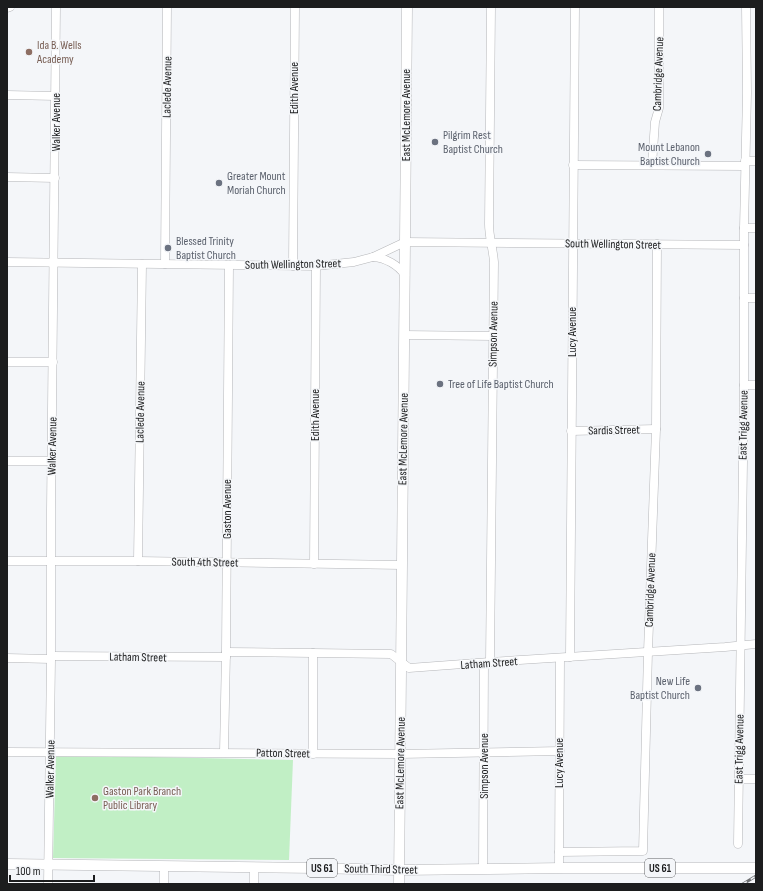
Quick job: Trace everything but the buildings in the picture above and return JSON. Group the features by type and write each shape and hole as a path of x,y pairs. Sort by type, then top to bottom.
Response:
{"main road":[{"name":"East McLemore Avenue","path":"399,870 407,7"},
{"name":"South Third Street","path":"7,864 399,870 756,868"},
{"path":"399,870 399,884"}],"street":[{"name":"Walker Avenue","path":"48,884 56,7"},
{"name":"Laclede Avenue","path":"165,264 168,7"},
{"name":"Edith Avenue","path":"293,266 295,7"},
{"name":"Simpson Avenue","path":"483,869 494,262 489,224 491,7"},
{"name":"Lucy Avenue","path":"570,657 575,7"},
{"name":"Cambridge Avenue","path":"652,165 655,122 659,108 659,7"},
{"name":"East Trigg Avenue","path":"738,844 744,385 744,228 747,93 746,7"},
{"path":"747,93 756,93"},
{"path":"7,95 56,96"},
{"path":"573,165 745,164 756,161"},
{"path":"7,177 55,178"},
{"path":"744,228 756,228"},
{"name":"South Wellington Street","path":"7,262 316,266 354,262 373,257 405,242 744,245"},
{"name":"Cambridge Avenue","path":"559,852 643,851 656,429 657,244"},
{"path":"373,257 391,262 400,268 405,275"},
{"name":"Laclede Avenue","path":"138,561 142,264"},
{"name":"Gaston Avenue","path":"224,752 229,265"},
{"name":"Edith Avenue","path":"314,564 316,266"},
{"path":"744,298 756,298"},
{"path":"404,335 493,336"},
{"path":"7,362 53,362"},
{"path":"744,385 756,385"},
{"name":"Sardis Street","path":"572,431 656,429"},
{"path":"7,461 52,461"},
{"name":"South 4th Street","path":"7,561 138,561 402,565"},
{"name":"Latham Street","path":"7,658 313,653 391,654 409,668 756,644"},
{"path":"313,653 313,754"},
{"name":"Lucy Avenue","path":"560,658 559,852 561,868"},
{"name":"Patton Street","path":"7,752 400,754 560,751"},
{"path":"739,778 756,779"},
{"path":"164,866 164,884"},
{"path":"254,868 254,884"}],"green space":[{"path":"56,755 293,760 289,860 53,858"}],"railway":[{"path":"743,884 756,876"}],"place":[{"name":"Ida B. Wells Academy","path":"29,52"},
{"name":"Pilgrim Rest Baptist Church","path":"435,142"},
{"name":"Mount Lebanon Baptist Church","path":"708,154"},
{"name":"Greater Mount Moriah Church","path":"219,183"},
{"name":"Blessed Trinity Baptist Church","path":"168,248"},
{"name":"Tree of Life Baptist Church","path":"440,384"},
{"name":"New Life Baptist Church","path":"698,688"},
{"name":"Gaston Park Branch Public Library","path":"95,798"}]}
